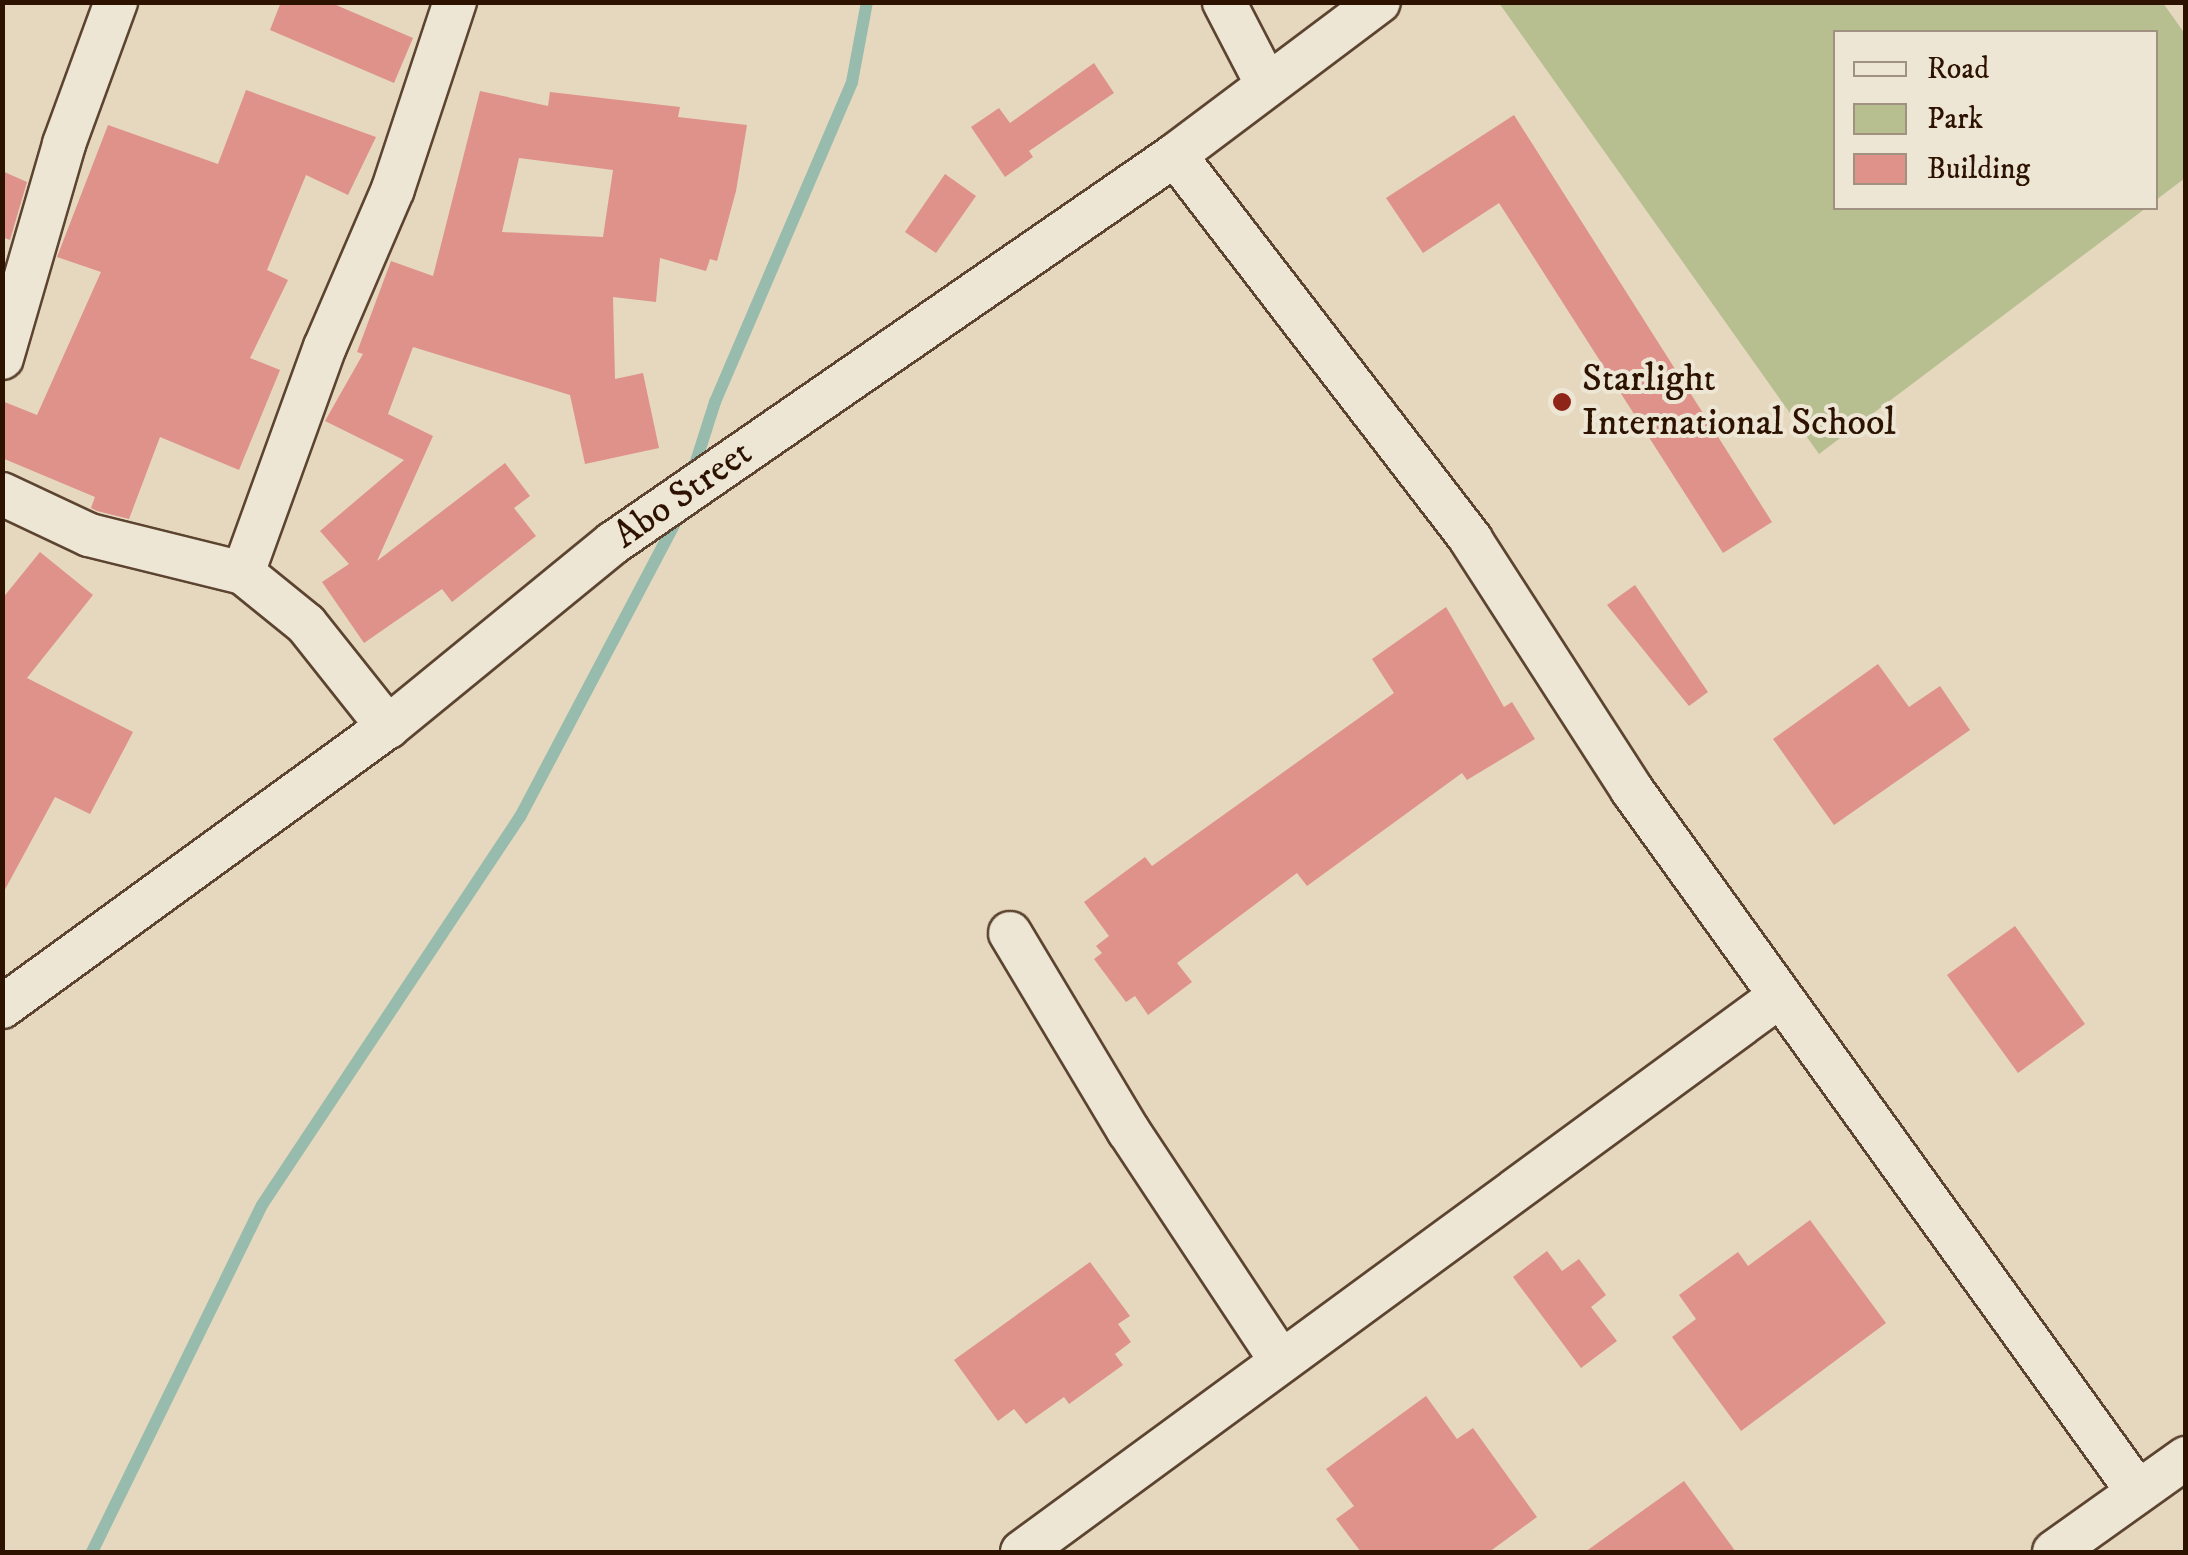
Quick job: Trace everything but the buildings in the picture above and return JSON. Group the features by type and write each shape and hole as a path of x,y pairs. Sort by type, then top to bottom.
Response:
{"street":[{"path":"2,358 12,291 116,2"},
{"path":"243,573 325,347 393,189 455,2"},
{"path":"1224,2 1266,83"},
{"name":"Abo Street","path":"2,1007 388,727 613,543 1175,155 1379,2"},
{"path":"1175,155 1471,540 1632,790 2138,1492"},
{"path":"2,494 89,535 243,573 306,624 388,727"},
{"path":"1010,934 1128,1130 1281,1360"},
{"path":"1022,1552 1780,996"},
{"path":"2054,1552 2186,1458"}],"green space":[{"path":"1499,3 2163,3 2185,34 2185,178 2158,198 2158,30 1833,30 1833,210 2143,210 1819,454"}],"waterway":[{"path":"692,474 715,402 852,82 867,2"},
{"path":"92,1552 262,1205 520,817 678,517"}],"place":[{"name":"Starlight International School","path":"1562,402"}]}
